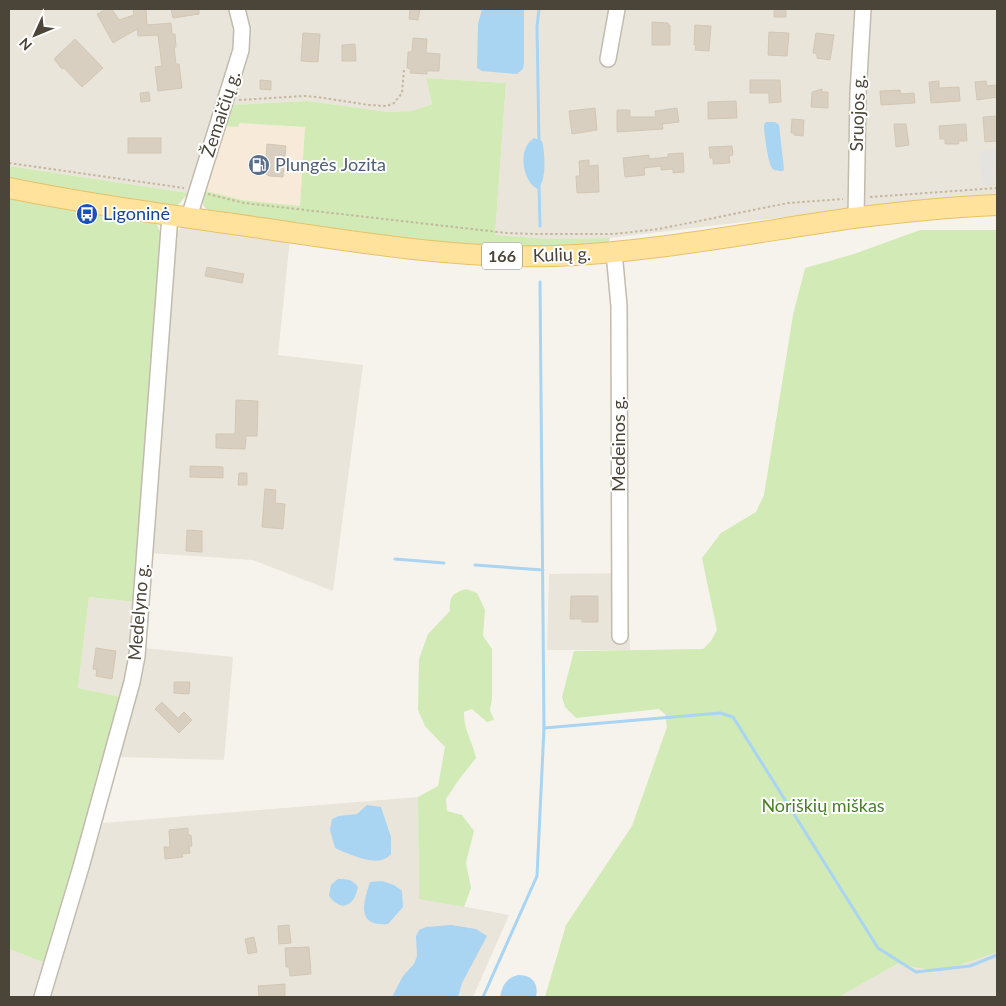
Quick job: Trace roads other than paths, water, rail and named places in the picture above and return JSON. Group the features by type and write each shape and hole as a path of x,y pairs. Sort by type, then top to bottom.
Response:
{"main road":[{"name":"Kulių g.","path":"9,188 53,197 390,247 511,256 614,252 856,218 924,210 997,205"}],"street":[{"name":"Žemaičių g.","path":"179,216 196,190 241,50 242,29 237,9"},
{"path":"608,58 617,9"},
{"name":"Sruojos g.","path":"856,218 858,94 863,9"},
{"name":"Medelyno g.","path":"42,997 81,867 132,682 137,656 179,216"},
{"name":"Medeinos g.","path":"614,252 619,306 620,636"}],"water":[{"path":"482,9 524,9 524,63 523,69 517,74 482,71 477,68 478,24"},
{"path":"766,122 775,122 779,125 783,171 772,168 765,134 764,125"},
{"path":"534,138 542,141 544,152 543,180 538,189 529,181 524,169 525,149"},
{"path":"367,805 381,807 391,837 391,854 386,858 373,861 359,858 335,848 330,830 332,819 339,816 357,814"},
{"path":"338,879 354,882 358,887 354,899 347,905 338,904 329,896 331,885"},
{"path":"382,881 394,885 402,891 403,907 388,924 371,922 366,918 364,912 365,898 370,882"},
{"path":"451,925 476,929 487,936 462,983 458,997 392,997 403,976 414,964 417,956 416,936 419,930 426,927"},
{"path":"518,975 531,978 535,984 536,997 500,997 505,983 510,978"}],"waterway":[{"path":"539,9 537,27 539,143"},
{"path":"539,184 540,226"},
{"path":"483,997 537,876 544,728 540,282"},
{"path":"395,559 444,563"},
{"path":"475,565 543,570"},
{"path":"544,728 720,713 733,717 878,948 916,972 970,966 997,955"}],"place":[{"name":"Plungės Jozita","path":"259,165"},
{"name":"Ligoninė","path":"87,214"}],"park label":[{"name":"Noriškių miškas","path":"823,806"}]}
